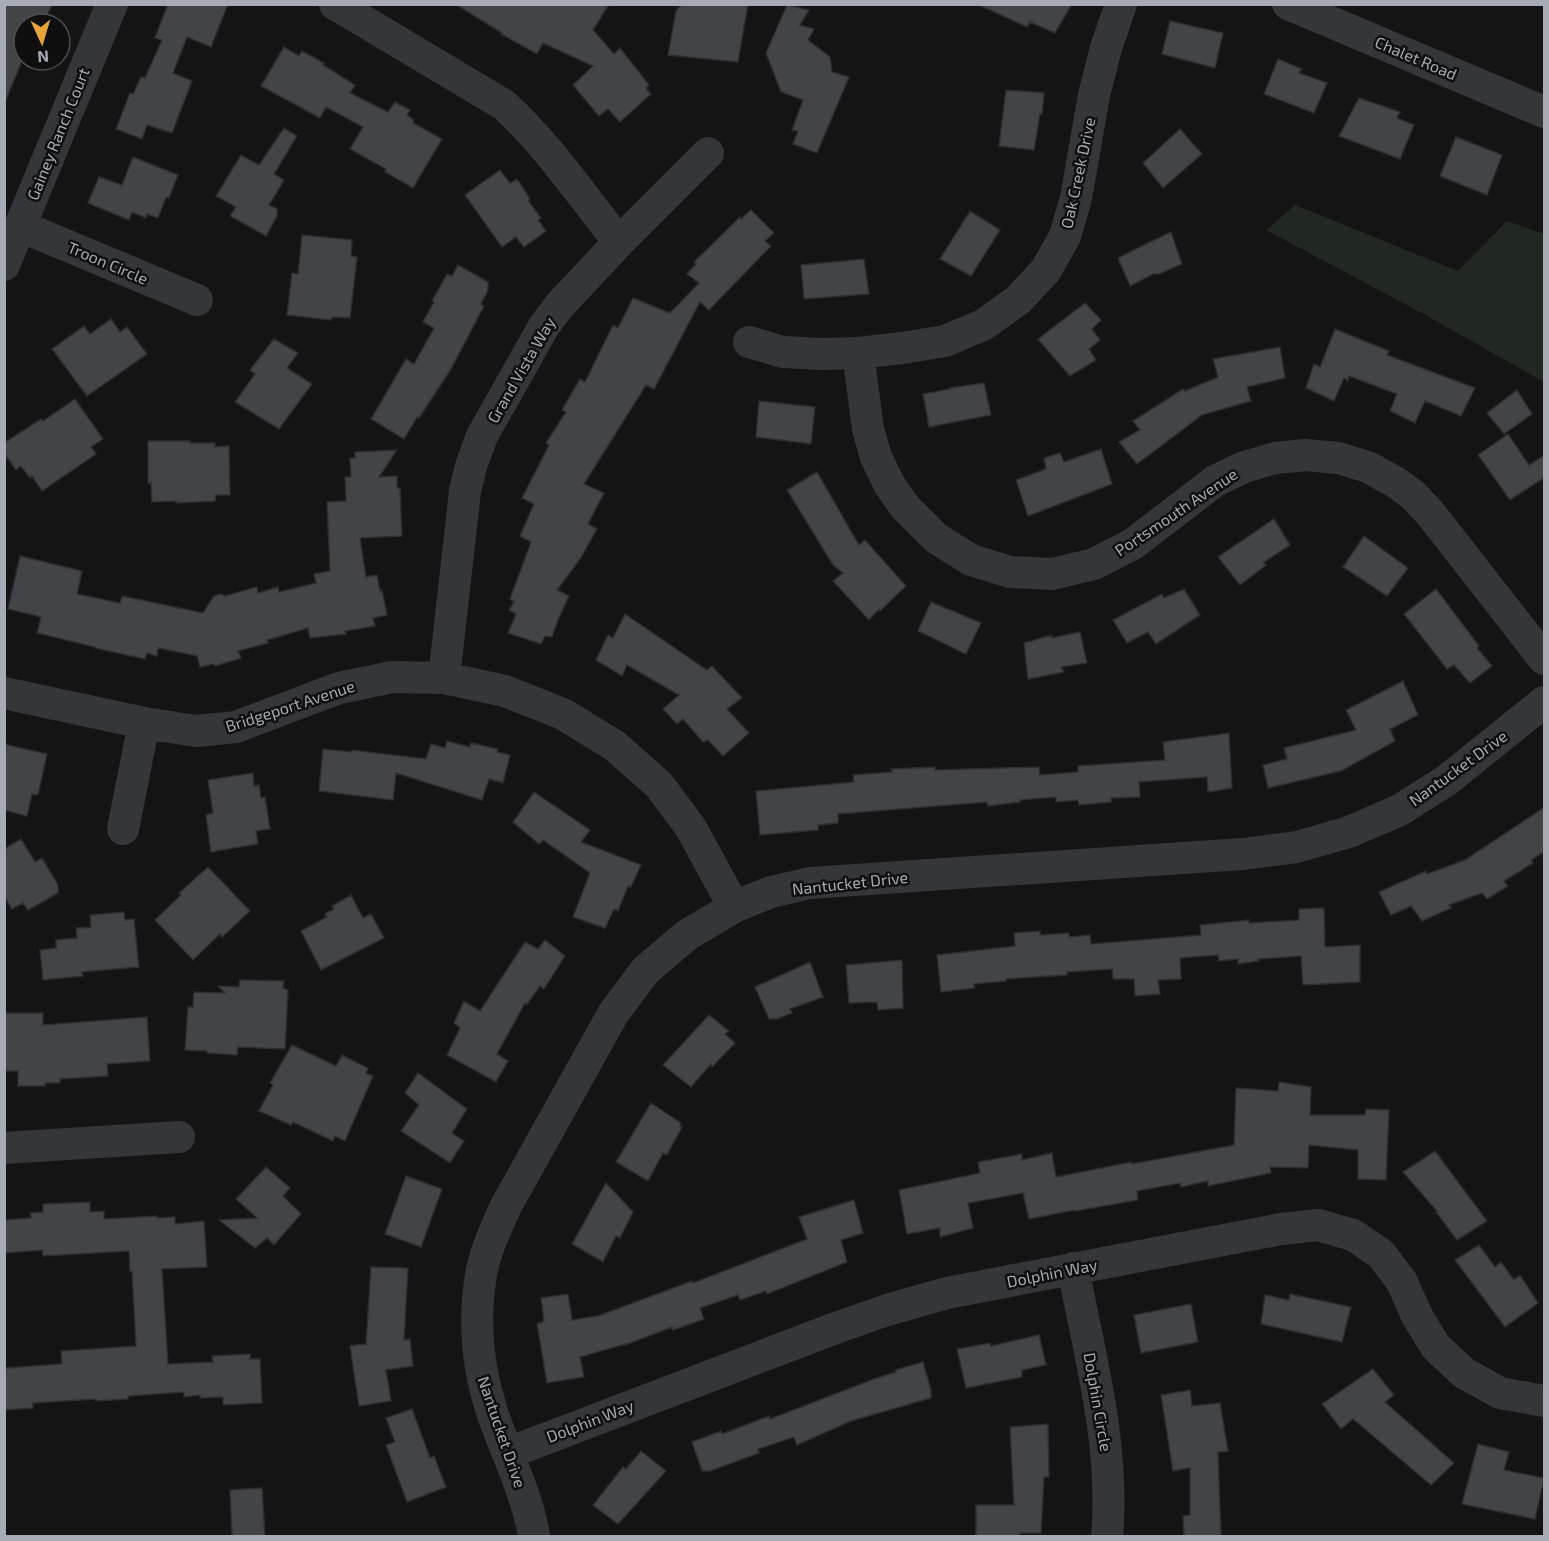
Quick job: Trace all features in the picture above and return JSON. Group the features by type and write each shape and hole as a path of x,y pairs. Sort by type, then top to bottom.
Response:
{"street":[{"name":"Gainey Ranch Court","path":"4,265 112,4"},
{"path":"335,4 504,105 525,124 619,242"},
{"name":"Oak Creek Drive","path":"749,342 783,352 820,354 902,348 945,340 983,325 1018,300 1046,270 1065,236 1074,208 1094,95 1106,48 1121,4"},
{"name":"Chalet Road","path":"1288,4 1545,112"},
{"name":"Grand Vista Way","path":"444,678 465,492 471,465 482,436 544,326 559,306 708,153"},
{"name":"Troon Circle","path":"20,226 197,300"},
{"name":"Portsmouth Avenue","path":"858,353 868,429 876,458 889,484 905,507 936,538 971,560 1010,572 1052,574 1094,564 1133,544 1215,481 1244,466 1275,458 1306,454 1338,458 1368,467 1413,495 1430,513 1545,659"},
{"name":"Bridgeport Avenue","path":"4,693 144,723 195,731 236,727 339,688 392,677 444,678 505,691 563,714 615,746 659,785 691,828 734,907"},
{"name":"Nantucket Drive","path":"534,1536 526,1501 493,1414 480,1369 476,1321 481,1274 506,1206 613,1014 645,971 687,935 734,907 771,892 810,883 1231,855 1297,847 1349,832 1400,810 1447,780 1545,702"},
{"path":"123,829 144,723"},
{"path":"4,1149 178,1137"},
{"name":"Dolphin Way","path":"508,1453 833,1329 887,1310 947,1293 1281,1229 1318,1225 1353,1235 1381,1254 1402,1282 1417,1316 1436,1347 1464,1373 1500,1393 1545,1401"},
{"name":"Dolphin Circle","path":"1073,1268 1099,1394 1108,1461 1107,1536"}],"shaded area":[{"path":"1295,205 1458,271 1507,221 1544,234 1544,382 1420,312 1266,230"}],"building":[{"path":"4,4 52,4 49,12 12,12 12,72 17,72 5,102"},
{"path":"168,4 228,4 211,47 187,37 173,73 192,81 172,133 147,125 142,139 116,129 130,93 133,94 141,77 145,78 162,40 155,38"},
{"path":"455,4 609,4 593,30 614,54 620,48 649,85 646,88 651,94 620,122 608,109 599,116 573,85 593,66 543,43 537,54"},
{"path":"682,4 748,4 738,62 668,55 676,11"},
{"path":"977,4 1072,4 1055,33 1030,22 1027,27"},
{"path":"787,5 809,10 800,25 814,29 808,40 830,57 832,72 849,77 817,153 793,144 798,131 792,130 803,100 781,92 766,53"},
{"path":"1170,21 1223,33 1215,68 1162,54"},
{"path":"284,47 299,56 302,51 324,63 323,65 355,85 350,93 388,112 395,102 410,110 407,115 414,120 413,123 442,139 413,188 385,172 386,169 350,149 363,127 326,107 320,118 261,86"},
{"path":"1278,59 1302,69 1299,73 1327,83 1314,113 1264,94"},
{"path":"1006,90 1044,93 1034,150 999,146"},
{"path":"1359,98 1400,112 1397,118 1414,125 1400,159 1339,136"},
{"path":"284,128 297,136 274,174 284,180 269,205 277,209 277,216 266,236 230,216 236,207 216,196 241,155 259,165"},
{"path":"1180,129 1202,154 1163,188 1143,163"},
{"path":"1456,137 1502,155 1487,195 1440,176"},
{"path":"133,157 178,175 158,218 147,214 146,218 132,212 129,220 88,203 99,177 122,185"},
{"path":"500,170 510,183 517,179 529,197 529,202 541,218 538,220 546,231 524,247 516,237 502,247 465,195"},
{"path":"751,210 774,233 765,241 771,246 709,310 700,302 654,389 646,385 584,484 604,493 588,524 597,529 580,559 557,590 569,596 552,637 545,636 541,644 508,633 516,614 509,610 514,602 510,599 531,542 520,536 534,504 522,498 549,445 546,443 566,412 562,410 580,379 585,382 613,325 618,328 633,298 670,313 699,283 687,274 696,264 694,262 740,217 741,219"},
{"path":"970,211 1000,230 971,276 940,259"},
{"path":"1171,232 1182,264 1159,274 1153,274 1130,286 1118,258"},
{"path":"302,235 352,240 351,256 357,257 350,318 332,317 331,320 287,315 292,273 298,274"},
{"path":"864,259 869,294 804,299 801,265"},
{"path":"458,265 488,282 488,290 481,304 484,306 451,369 404,439 371,419 406,359 414,364 434,328 423,322 434,302 432,301 447,274 452,276"},
{"path":"1085,303 1101,320 1092,329 1100,340 1089,349 1096,360 1070,376 1038,339"},
{"path":"111,319 120,332 127,327 147,354 87,396 52,349 84,326 90,334"},
{"path":"1335,329 1389,351 1387,355 1475,388 1461,416 1425,401 1415,423 1390,411 1397,394 1349,376 1348,381 1344,378 1334,401 1306,388 1314,364 1320,367"},
{"path":"274,339 298,353 287,368 312,384 279,429 235,402 255,374 250,370"},
{"path":"1280,347 1285,378 1247,387 1251,401 1202,415 1137,464 1119,442 1140,430 1133,421 1183,389 1185,391 1218,377 1213,359"},
{"path":"984,383 991,415 929,427 923,394"},
{"path":"1517,390 1532,414 1504,434 1487,413"},
{"path":"75,399 103,439 91,447 96,454 42,491 32,476 30,478 21,466 16,470 4,453 4,443 41,419 43,421"},
{"path":"759,401 815,407 811,444 756,437"},
{"path":"1508,434 1529,465 1545,455 1545,477 1510,500 1478,455"},
{"path":"148,441 190,441 190,443 215,443 215,447 229,446 230,495 216,495 215,501 152,502 151,483 148,483"},
{"path":"1101,449 1112,484 1028,516 1016,480 1046,469 1044,458 1060,453 1064,462"},
{"path":"397,450 379,477 397,476 397,488 400,488 402,536 360,538 366,577 377,575 387,615 373,618 375,626 345,631 346,634 310,638 308,628 238,651 241,658 215,666 214,664 200,667 197,656 158,648 157,656 147,653 145,659 37,633 41,617 8,609 20,556 82,571 77,594 120,603 122,596 203,613 214,596 221,594 225,596 257,587 258,593 278,587 279,592 316,583 314,574 330,571 327,502 346,501 345,477 351,477 350,458 355,458 355,452"},
{"path":"817,472 859,545 865,540 906,586 869,620 833,581 843,573 833,565 787,490"},
{"path":"1274,519 1290,545 1264,562 1266,565 1240,585 1218,557"},
{"path":"1364,536 1408,568 1387,596 1343,567"},
{"path":"1184,589 1200,615 1156,644 1148,632 1127,643 1113,620 1162,594 1164,598"},
{"path":"1436,589 1492,666 1470,683 1454,665 1447,669 1404,614"},
{"path":"931,602 981,623 966,654 918,631"},
{"path":"625,614 707,670 712,666 742,698 727,709 749,733 723,756 708,740 703,742 683,719 677,724 663,709 679,695 627,665 622,676 596,660 608,635 613,638"},
{"path":"1080,632 1087,663 1061,667 1064,672 1028,679 1024,643 1052,635 1052,638"},
{"path":"1403,681 1418,715 1390,729 1395,741 1341,771 1268,788 1263,765 1287,759 1284,748 1356,730 1346,710"},
{"path":"1229,733 1232,788 1208,792 1207,777 1139,782 1140,797 1111,798 1111,802 1079,805 1078,800 1056,802 1056,797 988,806 987,802 838,814 838,823 818,825 818,830 760,835 756,791 854,782 853,775 892,772 891,769 1039,767 1040,775 1078,772 1078,766 1165,760 1163,742"},
{"path":"447,741 470,747 471,743 498,749 497,752 510,755 503,783 489,779 482,800 396,773 393,800 319,791 323,749 352,752 352,750 426,759 431,744 445,748"},
{"path":"4,744 47,754 38,795 32,794 27,816 4,810"},
{"path":"253,773 254,786 259,785 261,798 265,797 270,829 256,831 258,844 211,852 206,815 213,813 208,780"},
{"path":"534,792 590,830 581,842 641,865 631,887 628,886 618,911 614,909 605,928 573,917 590,873 543,840 539,844 513,822"},
{"path":"1545,807 1545,851 1531,860 1533,863 1504,881 1508,886 1487,899 1482,893 1449,905 1451,908 1422,921 1411,906 1391,915 1379,892 1426,871 1427,874 1465,860"},
{"path":"21,839 35,862 42,858 58,885 58,893 28,910 23,903 12,909 4,896 4,849"},
{"path":"208,867 250,911 222,937 220,934 193,960 155,920 181,895 179,893"},
{"path":"351,895 363,918 371,914 384,938 321,970 301,931 327,917 325,914 334,909 332,906"},
{"path":"1324,908 1325,947 1360,945 1360,982 1303,985 1301,956 1258,959 1259,961 1238,964 1238,959 1219,961 1218,955 1180,958 1181,979 1158,980 1160,994 1135,996 1134,979 1113,979 1112,969 1006,979 1006,981 974,984 974,988 941,992 937,955 1015,946 1014,933 1040,931 1040,935 1069,933 1069,937 1090,935 1091,944 1201,935 1200,925 1249,920 1249,923 1299,920 1299,909"},
{"path":"124,912 125,920 134,919 139,967 82,972 83,976 43,980 40,950 56,948 56,940 77,938 76,928 91,927 90,915"},
{"path":"545,940 565,956 544,989 540,986 527,1004 525,1003 497,1054 508,1061 496,1082 447,1055 460,1028 454,1023 464,1001 480,1011 525,942 538,949"},
{"path":"902,960 903,1008 878,1010 877,1002 849,1003 846,965"},
{"path":"810,962 823,997 790,1009 792,1013 777,1019 769,1019 755,987"},
{"path":"240,980 284,981 283,988 288,990 285,1049 238,1047 237,1055 185,1050 188,1007 193,1007 194,992 225,993 218,986 239,987"},
{"path":"4,1013 43,1013 43,1025 147,1017 150,1061 107,1064 108,1076 60,1079 60,1083 45,1083 45,1086 18,1086 18,1071 4,1071"},
{"path":"709,1015 729,1031 725,1034 735,1043 712,1067 711,1064 691,1087 663,1065"},
{"path":"292,1045 336,1066 342,1055 368,1068 366,1073 373,1076 345,1141 335,1136 333,1141 293,1122 291,1125 259,1111 273,1085 270,1083"},
{"path":"418,1073 467,1109 452,1133 464,1141 450,1163 401,1131 419,1105 405,1093"},
{"path":"1279,1082 1311,1087 1310,1115 1365,1115 1366,1109 1389,1110 1386,1180 1358,1179 1358,1150 1309,1145 1308,1168 1270,1167 1271,1173 1208,1186 1208,1181 1181,1187 1180,1183 1137,1191 1138,1200 1029,1219 1023,1193 968,1203 973,1228 940,1237 940,1228 907,1234 899,1190 980,1173 978,1162 1022,1154 1022,1160 1052,1153 1056,1177 1234,1145 1236,1088 1278,1091"},
{"path":"651,1103 681,1123 682,1127 667,1155 663,1153 648,1181 616,1162"},
{"path":"1435,1151 1487,1221 1457,1240 1437,1211 1403,1172"},
{"path":"266,1167 290,1188 283,1196 301,1214 274,1245 267,1238 255,1248 219,1220 257,1218 236,1199"},
{"path":"406,1176 442,1189 421,1247 385,1234"},
{"path":"606,1183 633,1212 620,1238 616,1236 603,1262 572,1244"},
{"path":"854,1200 863,1233 841,1240 847,1262 767,1294 766,1291 740,1300 738,1295 700,1308 704,1319 580,1357 584,1377 547,1383 537,1324 544,1321 541,1298 568,1294 572,1320 598,1316 692,1281 693,1283 807,1239 799,1217"},
{"path":"90,1202 90,1212 104,1211 104,1219 157,1216 157,1218 175,1217 175,1224 204,1221 207,1267 162,1269 168,1364 213,1362 212,1356 250,1354 250,1359 260,1359 262,1403 223,1405 223,1397 200,1398 200,1395 184,1397 184,1392 128,1396 128,1399 33,1403 33,1408 4,1410 4,1368 62,1364 61,1351 136,1346 129,1251 43,1256 42,1250 4,1253 4,1220 31,1218 30,1213 43,1212 43,1204"},
{"path":"1479,1245 1495,1267 1501,1262 1514,1280 1520,1275 1538,1303 1505,1327 1455,1260"},
{"path":"371,1267 408,1268 404,1340 410,1339 413,1366 386,1370 391,1401 359,1406 350,1346 366,1344"},
{"path":"1290,1294 1351,1307 1342,1342 1261,1324 1265,1295 1289,1300"},
{"path":"1191,1304 1198,1342 1141,1353 1134,1315"},
{"path":"1039,1335 1046,1365 1022,1370 1022,1377 966,1388 957,1349 990,1343 991,1346"},
{"path":"923,1362 931,1398 851,1421 797,1445 794,1437 758,1449 759,1453 710,1471 702,1471 692,1442 721,1431 722,1434 769,1416 770,1419 896,1372 895,1370"},
{"path":"1373,1369 1394,1395 1385,1402 1454,1463 1431,1485 1353,1419 1341,1429 1322,1404"},
{"path":"1190,1390 1192,1406 1220,1403 1228,1451 1218,1452 1221,1536 1184,1536 1183,1516 1190,1515 1190,1468 1173,1471 1161,1395"},
{"path":"412,1409 430,1458 434,1456 446,1487 407,1502 386,1445 395,1442 386,1418"},
{"path":"1048,1424 1049,1477 1044,1477 1041,1533 1020,1533 1020,1536 976,1536 976,1505 1014,1505 1010,1427"},
{"path":"1478,1444 1509,1452 1504,1470 1544,1478 1535,1519 1462,1504"},
{"path":"641,1451 666,1471 618,1524 593,1505 623,1467 626,1469"},
{"path":"262,1488 265,1536 232,1536 230,1490"}]}
